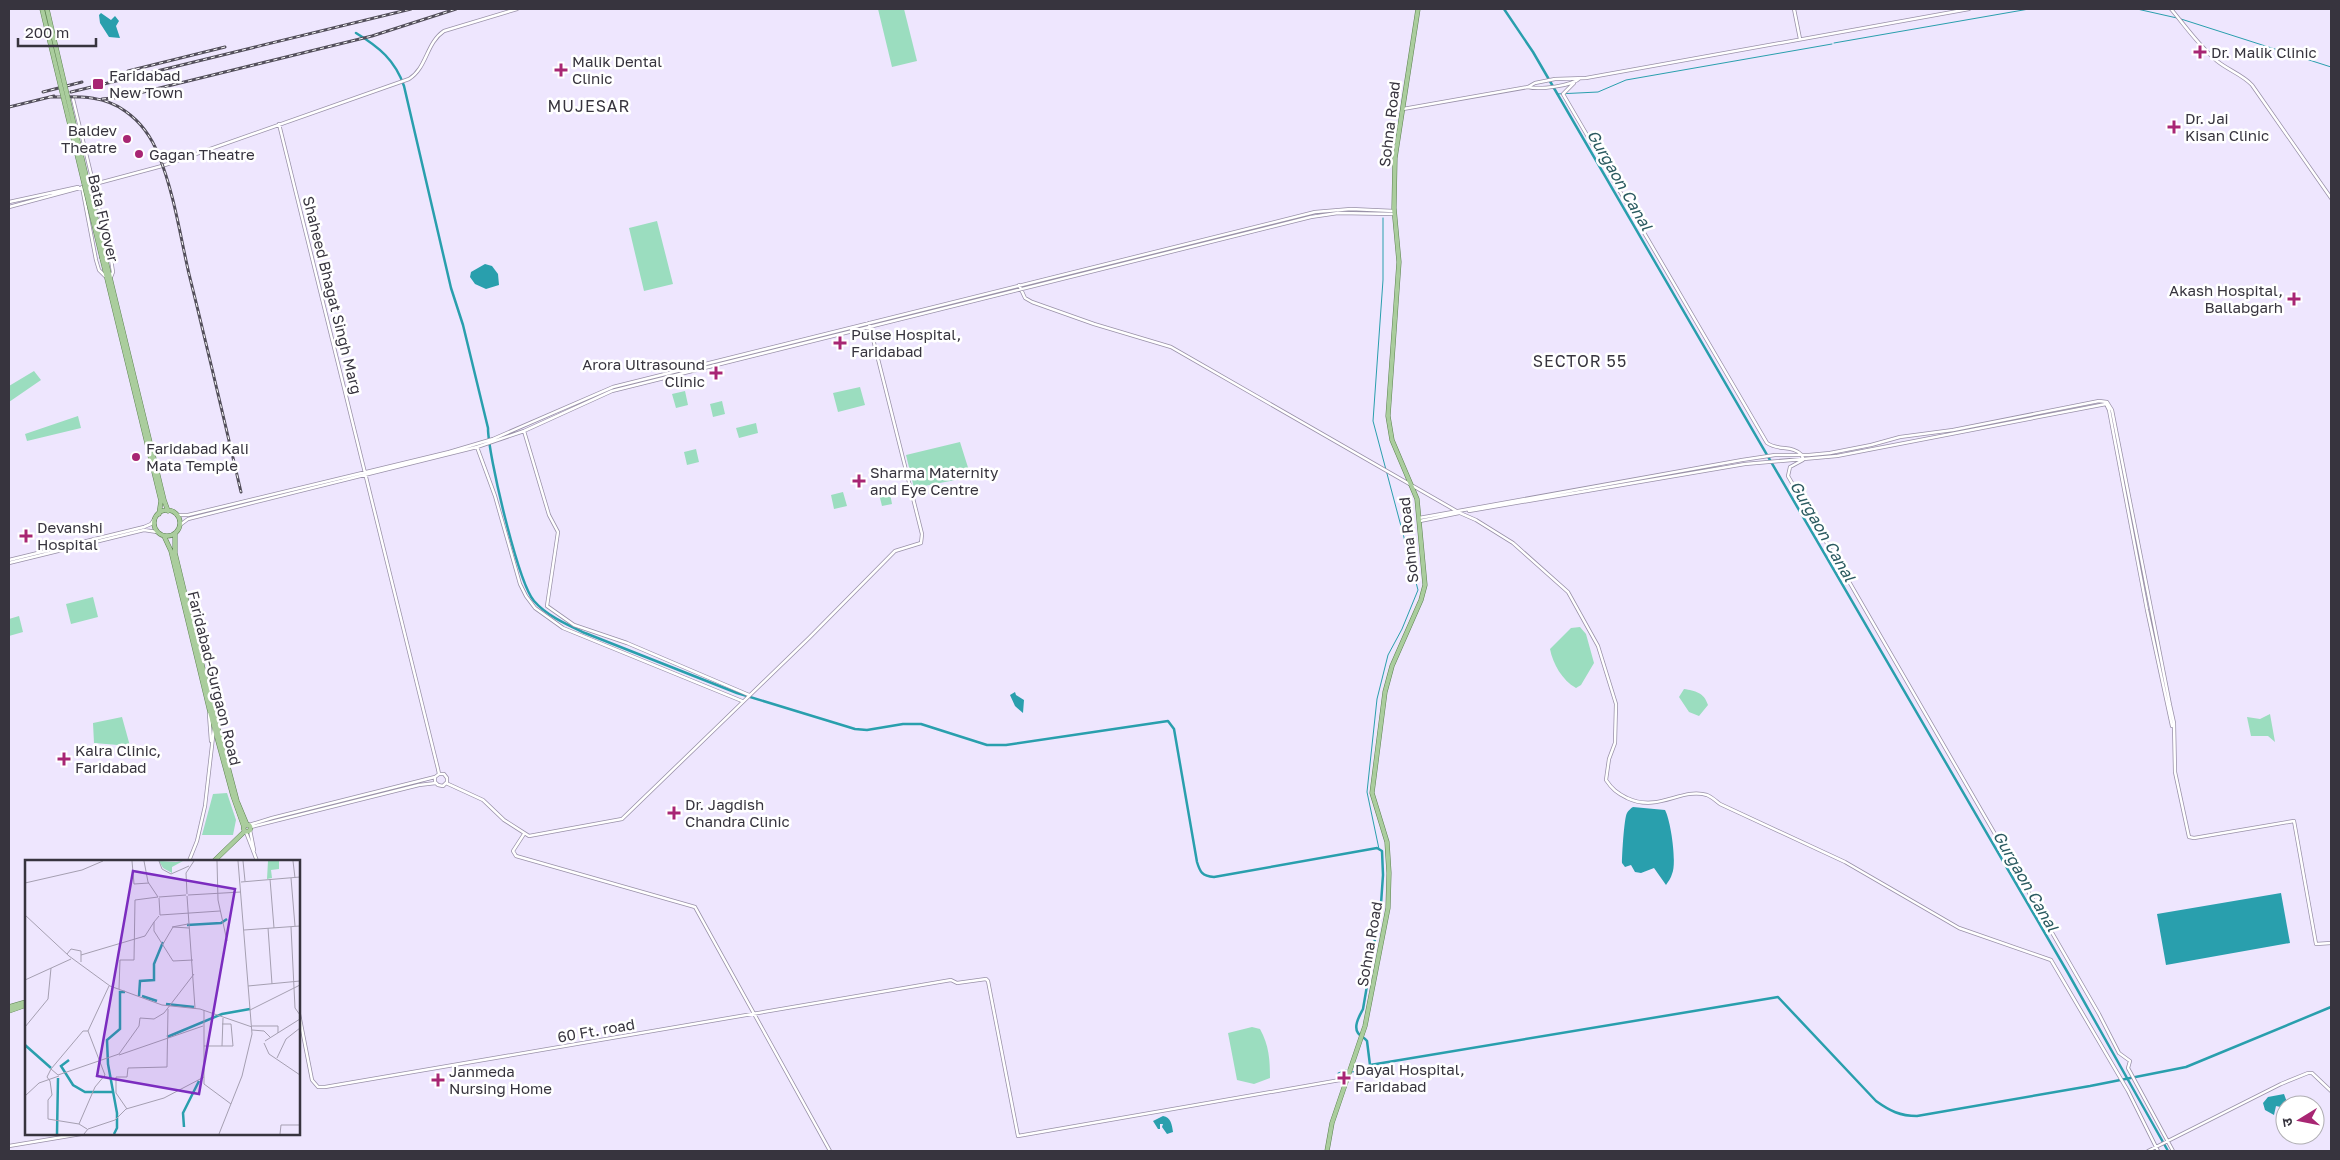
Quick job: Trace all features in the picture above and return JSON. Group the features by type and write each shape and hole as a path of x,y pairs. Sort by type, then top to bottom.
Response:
{"main road":[{"name":"Bata Flyover","path":"42,9 109,277 109,287 161,501 159,514"},
{"name":"Bata Flyover","path":"47,9 104,257"},
{"name":"Sohna Road","path":"1327,1151 1332,1123 1364,1032 1388,908 1389,873 1387,842 1373,799 1386,688 1392,666 1421,600 1425,585 1420,553 1420,520 1417,499 1412,484 1395,450 1388,424 1399,262 1394,212 1395,158 1401,109 1418,9"},
{"path":"109,277 168,511"},
{"path":"168,511 177,515 180,525 175,534 164,536 157,532 155,518 159,514 168,511"},
{"name":"Faridabad-Gurgaon Road","path":"175,534 175,553 215,717 237,801 247,828"},
{"name":"Faridabad-Gurgaon Road","path":"164,536 171,551 209,708 233,796 247,828"},
{"path":"215,860 247,828"},
{"path":"9,1009 25,1003"}],"street":[{"path":"9,207 162,166 404,81 414,76 421,68 435,39 444,31 517,9"},
{"path":"1794,9 1800,38"},
{"path":"1528,87 1555,79 1580,78 1969,9"},
{"path":"2170,9 2217,61 2245,78 2252,85 2331,198"},
{"path":"1580,78 1570,89 1563,93 1768,443 1773,446 1794,449 1802,455 1803,460"},
{"path":"1401,109 1528,87 1557,86 1574,83"},
{"path":"72,99 112,262 113,272 109,277 99,270 82,187"},
{"name":"Shaheed Bhagat Singh Marg","path":"279,124 439,774"},
{"path":"9,202 58,190 82,187"},
{"path":"493,440 613,387 1305,214 1337,210 1394,212"},
{"path":"180,525 188,519 524,431 612,391 1311,217 1386,212"},
{"path":"1019,285 1025,298 1032,302 1094,324 1171,347 1476,520 1512,543 1568,592 1598,646 1616,704 1615,743 1608,759 1606,780 1617,793 1633,801 1649,804 1685,796 1708,796 1720,804 1845,862 1959,928 2051,960 2126,1088 2158,1151"},
{"path":"446,783 483,800 504,820 530,836 622,818 809,638 895,551 921,543 922,534 869,323"},
{"path":"1420,520 1764,457 1802,455 1871,445 1900,437 1953,430 2099,402 2109,404 2112,410 2170,705 2174,772 2189,837 2194,838 2294,821 2316,944 2331,943"},
{"path":"1459,512 1767,462 1837,456 2106,404 2109,410 2172,726"},
{"path":"524,431 549,515 558,532 547,606 574,625 627,643 748,695"},
{"path":"177,515 188,515 365,474 478,447 483,443"},
{"path":"478,447 495,496 520,584 535,608 563,628 743,701"},
{"path":"1803,460 1790,467 1788,476 2033,902 2100,1014 2118,1051 2130,1061 2128,1068 2173,1151"},
{"path":"9,561 144,528 151,524 155,518"},
{"path":"9,561 144,530 157,532"},
{"path":"209,708 211,742"},
{"path":"189,860 197,841 205,806 215,717"},
{"path":"247,828 272,818 435,777 439,774 446,776 446,783"},
{"path":"435,777 436,783"},
{"path":"247,828 419,784 436,783 441,786 446,783"},
{"path":"247,828 257,860"},
{"path":"524,834 513,851 516,856 695,907 830,1151"},
{"name":"60 Ft. road","path":"300,1019 312,1080 316,1086 322,1088 361,1083 753,1014 954,981 957,983 988,980 1018,1136 1340,1080 1347,1082"},
{"path":"2148,1151 2282,1084 2312,1073 2331,1091"},
{"path":"9,1146 75,1135"}],"green space":[{"path":"878,9 904,9 917,61 892,67"},
{"path":"657,221 673,284 644,291 629,228"},
{"path":"34,371 41,380 9,402 9,386"},
{"path":"860,387 865,405 838,412 833,393"},
{"path":"685,391 688,405 676,408 672,394"},
{"path":"722,401 725,414 713,417 710,404"},
{"path":"78,416 81,428 27,441 25,434"},
{"path":"756,423 758,433 739,438 736,428"},
{"path":"960,442 971,477 914,488 906,455"},
{"path":"696,449 699,462 687,465 684,452"},
{"path":"889,488 892,504 882,506 878,490"},
{"path":"843,492 847,506 834,509 831,495"},
{"path":"93,597 98,617 71,624 66,604"},
{"path":"19,616 23,632 9,636 9,619"},
{"path":"1580,627 1586,634 1594,663 1581,685 1576,688 1566,681 1559,671 1550,649 1571,628"},
{"path":"1684,689 1699,693 1704,697 1708,705 1699,716 1689,712 1679,697"},
{"path":"2270,714 2275,742 2268,736 2251,736 2247,717 2260,719"},
{"path":"122,717 130,746 94,743 93,723"},
{"path":"227,793 236,820 233,835 202,835 213,794"},
{"path":"1252,1027 1260,1029 1263,1035 1270,1071 1270,1078 1254,1084 1237,1080 1228,1033"}],"water":[{"path":"101,13 111,20 115,16 119,21 116,26 120,38 109,37 100,23 99,15"},
{"path":"485,264 492,266 498,274 499,285 486,289 475,284 470,277 471,272"},
{"path":"1015,692 1016,695 1024,700 1023,713 1015,706 1010,695"},
{"path":"1633,807 1665,810 1674,852 1672,875 1666,885 1654,868 1641,873 1635,872 1631,865 1625,867 1622,863 1626,816"},
{"path":"2281,893 2290,943 2166,965 2157,914"},
{"path":"2275,1096 2274,1115 2265,1110 2263,1103 2268,1097"},
{"path":"1163,1116 1172,1124 1173,1132 1167,1134 1162,1127 1163,1124 1160,1124 1160,1129 1158,1129 1153,1121"}],"waterway":[{"name":"Gurgaon Canal","path":"1504,9 1533,52 2068,973 2168,1151"},
{"path":"1834,43 2029,9"},
{"path":"2137,9 2177,18"},
{"path":"2181,19 2331,67"},
{"path":"356,33 391,61 404,86 451,288 463,325 488,428 493,464 505,518 520,570 534,601 558,620 585,633 737,693 855,729 867,730 903,724 921,724 987,745 1006,745 1168,721 1174,729 1197,862 1201,871 1207,876 1214,877 1377,848 1382,851 1381,904 1363,1009 1356,1027 1358,1033 1367,1041 1370,1065 1778,997 1876,1101 1895,1112 1917,1116 2186,1067 2331,1007"},
{"path":"1557,94 1598,92 1626,80 1832,44"},
{"path":"1379,849 1367,792 1377,699 1388,655 1402,629 1418,590 1373,421 1383,280 1383,218"},
{"path":"1338,1073 1346,1070 1353,1072 1370,1065"}],"railway":[{"path":"71,92 411,9"},
{"path":"102,99 123,97 372,36 456,9"},
{"path":"128,71 225,47"},
{"path":"43,92 82,82"},
{"path":"9,107 54,96"},
{"path":"49,97 98,99 116,106 131,115 141,125 156,149 173,199 241,492"}],"place":[{"name":"Dr. Malik Clinic","path":"2200,52"},
{"name":"Malik Dental Clinic","path":"561,70"},
{"name":"Faridabad New Town","path":"98,84"},
{"name":"Dr. Jai Kisan Clinic","path":"2174,127"},
{"name":"Baldev Theatre","path":"127,139"},
{"name":"Gagan Theatre","path":"139,154"},
{"name":"Akash Hospital, Ballabgarh","path":"2294,299"},
{"name":"Pulse Hospital, Faridabad","path":"840,343"},
{"name":"Arora Ultrasound Clinic","path":"716,373"},
{"name":"Faridabad Kali Mata Temple","path":"136,457"},
{"name":"Sharma Maternity and Eye Centre","path":"859,481"},
{"name":"Devanshi Hospital","path":"26,536"},
{"name":"Kalra Clinic, Faridabad","path":"64,759"},
{"name":"Dr. Jagdish Chandra Clinic","path":"674,813"},
{"name":"Dayal Hospital, Faridabad","path":"1344,1078"},
{"name":"Janmeda Nursing Home","path":"438,1080"}],"district":[{"name":"MUJESAR","path":"589,106"},
{"name":"SECTOR 55","path":"1580,361"}]}
